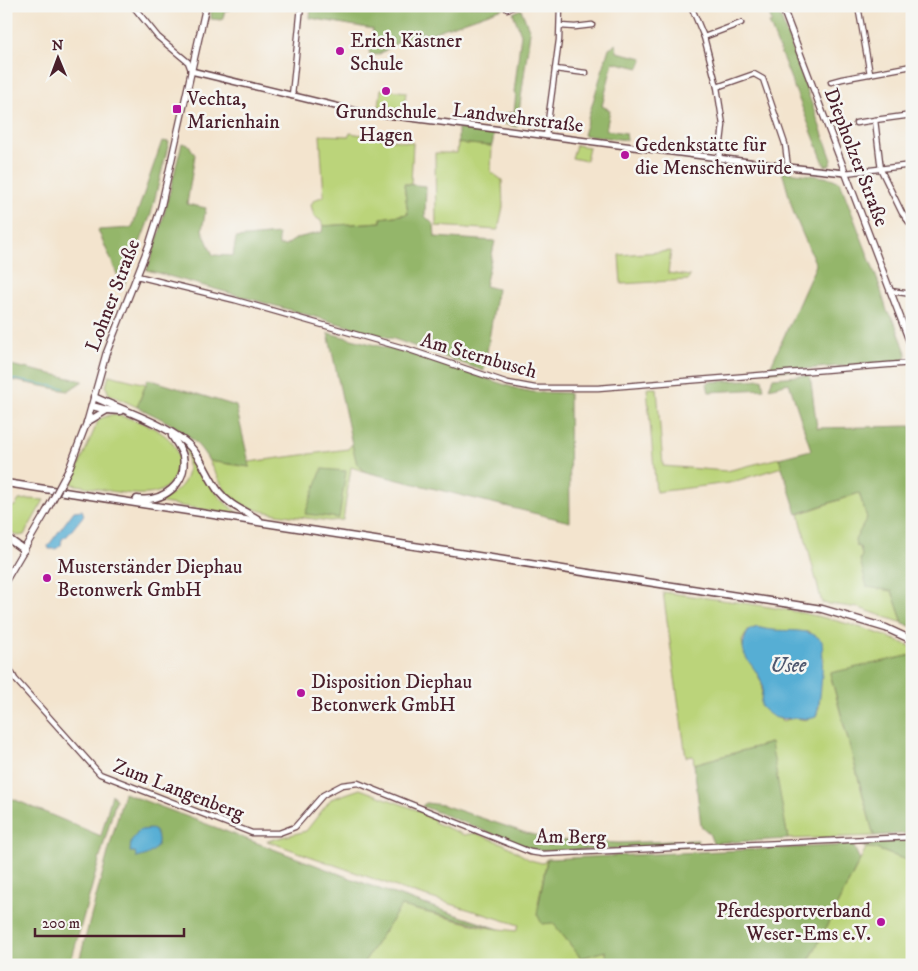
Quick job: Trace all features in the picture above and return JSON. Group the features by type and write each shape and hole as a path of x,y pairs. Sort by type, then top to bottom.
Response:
{"main road":[{"name":"Lohner Straße","path":"6,580 69,469 87,422 109,346 137,276 161,207 206,6"},
{"name":"Diepholzer Straße","path":"782,6 912,348"},
{"path":"94,397 171,433 192,449 225,498 238,509 262,522"},
{"path":"92,406 106,410 123,411"},
{"path":"87,422 106,410"},
{"path":"111,499 122,497 152,499 166,494 175,486 181,476 183,458 171,433"},
{"path":"6,483 822,609 886,628 912,640"},
{"path":"6,537 24,550"}],"street":[{"path":"132,6 158,37 188,62 191,71"},
{"path":"292,96 301,6"},
{"path":"507,10 516,6"},
{"path":"546,136 560,26 560,6"},
{"path":"691,6 704,37 717,87 723,125 719,159"},
{"path":"858,6 870,74"},
{"path":"704,37 741,23"},
{"path":"560,26 592,25"},
{"path":"831,82 912,66"},
{"path":"555,69 586,73"},
{"name":"Landwehrstraße","path":"191,71 356,111 719,159 845,173"},
{"path":"717,87 754,74 761,76 788,156 788,167"},
{"path":"856,123 912,115"},
{"path":"875,120 881,170 902,213 912,226"},
{"path":"845,173 912,165"},
{"name":"Am Sternbusch","path":"137,276 236,300 407,349 508,383 536,388 608,387 912,363"},
{"path":"890,291 912,294"},
{"name":"Zum Langenberg","path":"6,647 9,668 14,679 100,774 234,826 259,833"},
{"name":"Am Berg","path":"259,833 279,833 295,827 323,795 342,785 358,783 530,852 543,854 912,837"}],"green space":[{"path":"211,6 239,6 225,11 222,20 211,19"},
{"path":"311,6 509,6 426,35 423,32 410,40 400,41 378,55 369,54 373,29 310,18"},
{"path":"766,6 776,6 778,10 832,160 830,165 825,166 769,23 772,22"},
{"path":"521,9 530,32 517,127 504,124 505,113 514,113 516,93 514,93 521,34 513,13"},
{"path":"616,44 617,52 643,58 639,68 613,62 602,106 610,110 606,130 626,133 627,140 583,135 609,48"},
{"path":"381,89 406,92 404,110 379,107"},
{"path":"458,128 494,134 492,146 458,143"},
{"path":"350,133 413,143 411,184 404,184 408,214 381,218 381,222 323,226 321,221 314,216 311,205 314,200 324,196 320,135 349,136"},
{"path":"162,141 169,142 151,214 123,288 98,230 132,228"},
{"path":"182,143 189,145 195,155 187,204 206,208 202,230 213,255 233,256 236,238 278,234 279,246 285,246 297,238 322,232 323,226 381,222 381,218 408,214 404,184 426,186 425,216 434,225 435,237 495,241 485,286 497,289 484,371 394,339 147,270 159,234"},
{"path":"458,143 492,146 491,172 502,180 503,207 498,230 436,226 435,153 457,153"},
{"path":"576,145 589,147 586,161 572,158"},
{"path":"782,171 831,178 840,182 879,284 887,311 895,323 907,355 903,361 768,372 816,265 794,214"},
{"path":"671,251 668,273 690,276 688,280 621,284 619,255"},
{"path":"328,333 407,353 518,389 533,392 569,393 570,522 366,472 357,464"},
{"path":"6,364 83,381 68,391 6,379"},
{"path":"109,375 146,384 137,407 109,394 106,387"},
{"path":"810,375 817,428 912,426 912,627 903,623 892,591 867,587 860,560 862,555 860,547 856,546 855,540 867,518 859,493 797,514 779,458 811,450 789,383 769,388 773,378"},
{"path":"148,379 236,406 250,467 209,461 195,442 178,428 137,407"},
{"path":"762,379 764,389 709,392 707,384 708,382"},
{"path":"647,388 657,388 663,466 727,471 779,458 782,467 729,483 656,492"},
{"path":"113,414 136,421 160,432 170,440 176,449 179,460 176,473 170,483 158,492 136,494 113,492 71,484 99,419"},
{"path":"352,444 357,464 366,472 351,467 343,520 329,521 250,508 232,498 225,490 209,461 249,467 249,462 348,449"},
{"path":"185,446 215,492 231,508 243,516 157,502 175,492 185,480 188,466"},
{"path":"322,469 346,471 339,518 305,514"},
{"path":"859,493 868,519 856,546 860,547 862,555 892,591 903,623 859,608 822,603 799,514"},
{"path":"19,500 44,500 24,535 18,536 6,529 6,510 16,505"},
{"path":"663,592 758,605 821,617 852,625 912,647 912,655 830,674 874,836 788,839 770,743 694,764 693,756 686,757","holes":["758,627 769,631 810,632 824,659 821,670 819,708 806,720 795,718 782,721 761,702 762,683 743,647 742,641 748,630"]},
{"path":"912,655 912,833 874,836 830,673"},
{"path":"771,743 788,839 713,843 709,833 701,826 694,764"},
{"path":"360,789 436,817 434,822 464,835 475,833 504,844 530,860 542,863 547,859 538,904 581,958 606,951 607,965 362,965 401,906 484,927 516,931 519,925 405,890 267,841 306,831 331,799"},
{"path":"124,793 382,890 499,929 401,906 362,965 78,965"},
{"path":"112,794 116,800 70,965 6,965 6,796 101,836"},
{"path":"426,803 443,805 526,833 554,840 618,843 698,840 696,846 544,851 531,849 422,806"},
{"path":"912,840 912,862 873,848 863,847 868,843"},
{"path":"853,845 860,860 807,965 624,965 624,960 607,965 606,951 581,958 553,923 542,924 537,914 547,859"},
{"path":"866,848 873,848 912,862 912,965 807,965"}],"water":[{"path":"82,510 84,515 67,536 62,539 61,545 56,549 49,549 48,546 74,511"},
{"name":"Usee","path":"758,627 801,631 816,636 822,641 822,679 816,717 809,719 781,719 770,715 761,707 762,683 746,658 743,646 749,630"},
{"path":"153,829 158,839 156,848 143,857 137,858 135,852 130,852 131,841 140,830"}],"waterway":[{"path":"6,378 64,388"}],"place":[{"name":"Erich Kästner Schule","path":"340,51"},
{"name":"Grundschule Hagen","path":"386,91"},
{"name":"Vechta, Marienhain","path":"177,109"},
{"name":"Gedenkstätte für die Menschenwürde","path":"625,155"},
{"name":"Musterständer Diephau Betonwerk GmbH","path":"47,578"},
{"name":"Disposition Diephau Betonwerk GmbH","path":"301,693"},
{"name":"Pferdesportverband Weser-Ems e.V.","path":"881,922"}]}
